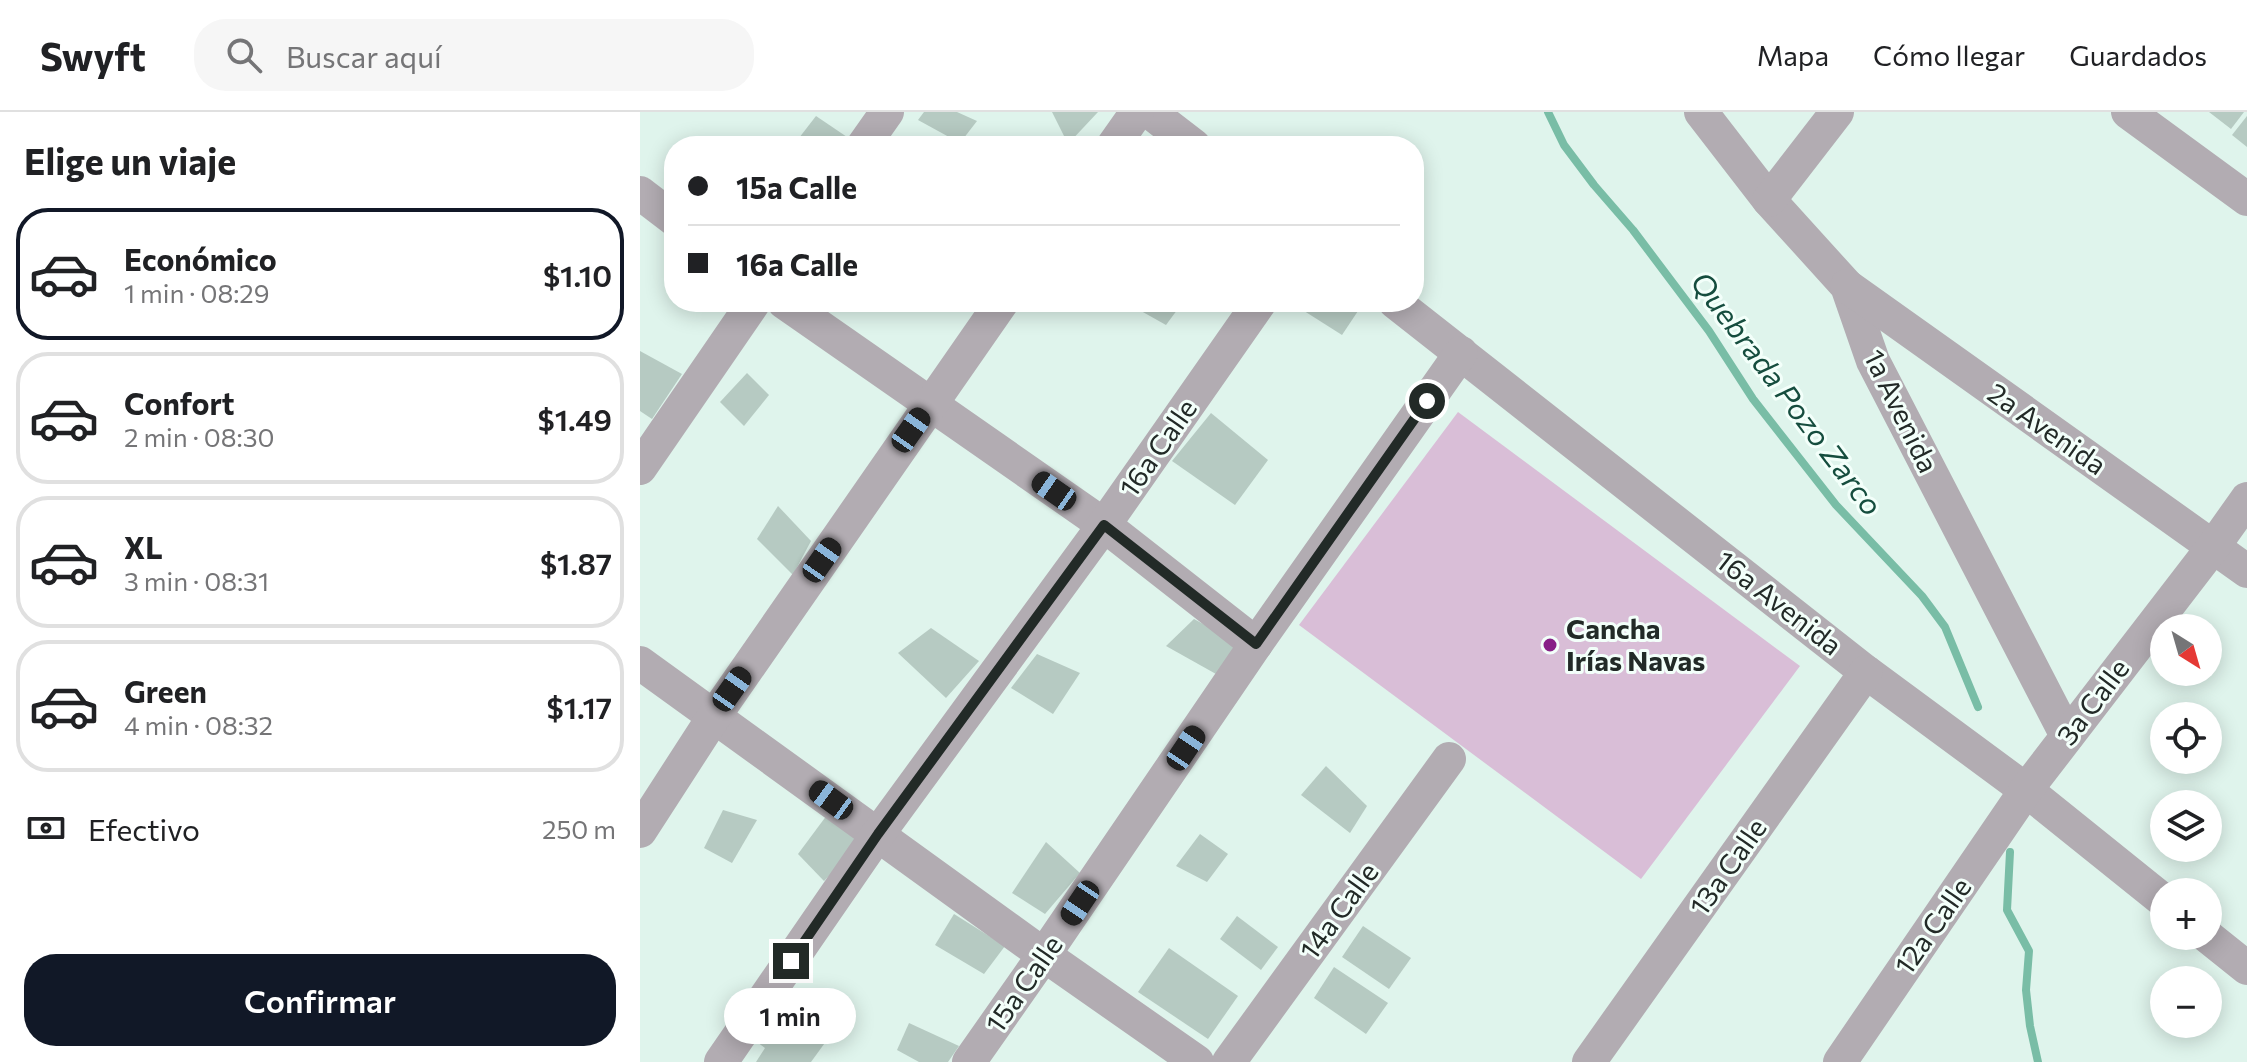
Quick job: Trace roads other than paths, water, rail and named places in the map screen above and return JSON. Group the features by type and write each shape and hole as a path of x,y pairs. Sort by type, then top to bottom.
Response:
{"street":[{"path":"870,136 887,112"},
{"path":"1120,136 1137,112"},
{"path":"1150,112 1181,136"},
{"name":"1a Avenida","path":"1701,112 1769,200 1847,286 1873,361 2067,736"},
{"path":"1769,200 1837,112"},
{"path":"2128,112 2247,199"},
{"path":"640,193 664,211"},
{"name":"2a Avenida","path":"1847,286 2247,571"},
{"path":"640,468 747,312"},
{"path":"798,312 1104,525 1256,644"},
{"path":"640,831 715,715 995,312"},
{"name":"16a Calle","path":"721,1062 878,834 1104,525 1253,312"},
{"name":"16a Avenida","path":"1408,312 1866,672 2026,790 2150,890"},
{"name":"15a Calle","path":"969,1062 1256,644 1461,353"},
{"name":"3a Calle","path":"2026,790 2247,499"},
{"path":"640,663 1197,1062"},
{"name":"13a Calle","path":"1589,1062 1866,672"},
{"name":"14a Calle","path":"1229,1062 1449,759"},
{"name":"12a Calle","path":"1840,1062 2026,790"},
{"path":"2222,948 2247,968"}],"waterway":[{"name":"Quebrada Pozo Zarco","path":"1548,112 1564,145 1709,331 1753,399 1836,505 1922,596 1945,627 1978,707"},
{"name":"Quebrada Pozo Zarco","path":"2010,852 2007,910 2029,951 2026,990 2038,1062"}],"place":[{"name":"Cancha Irías Navas","path":"1550,645"}]}
